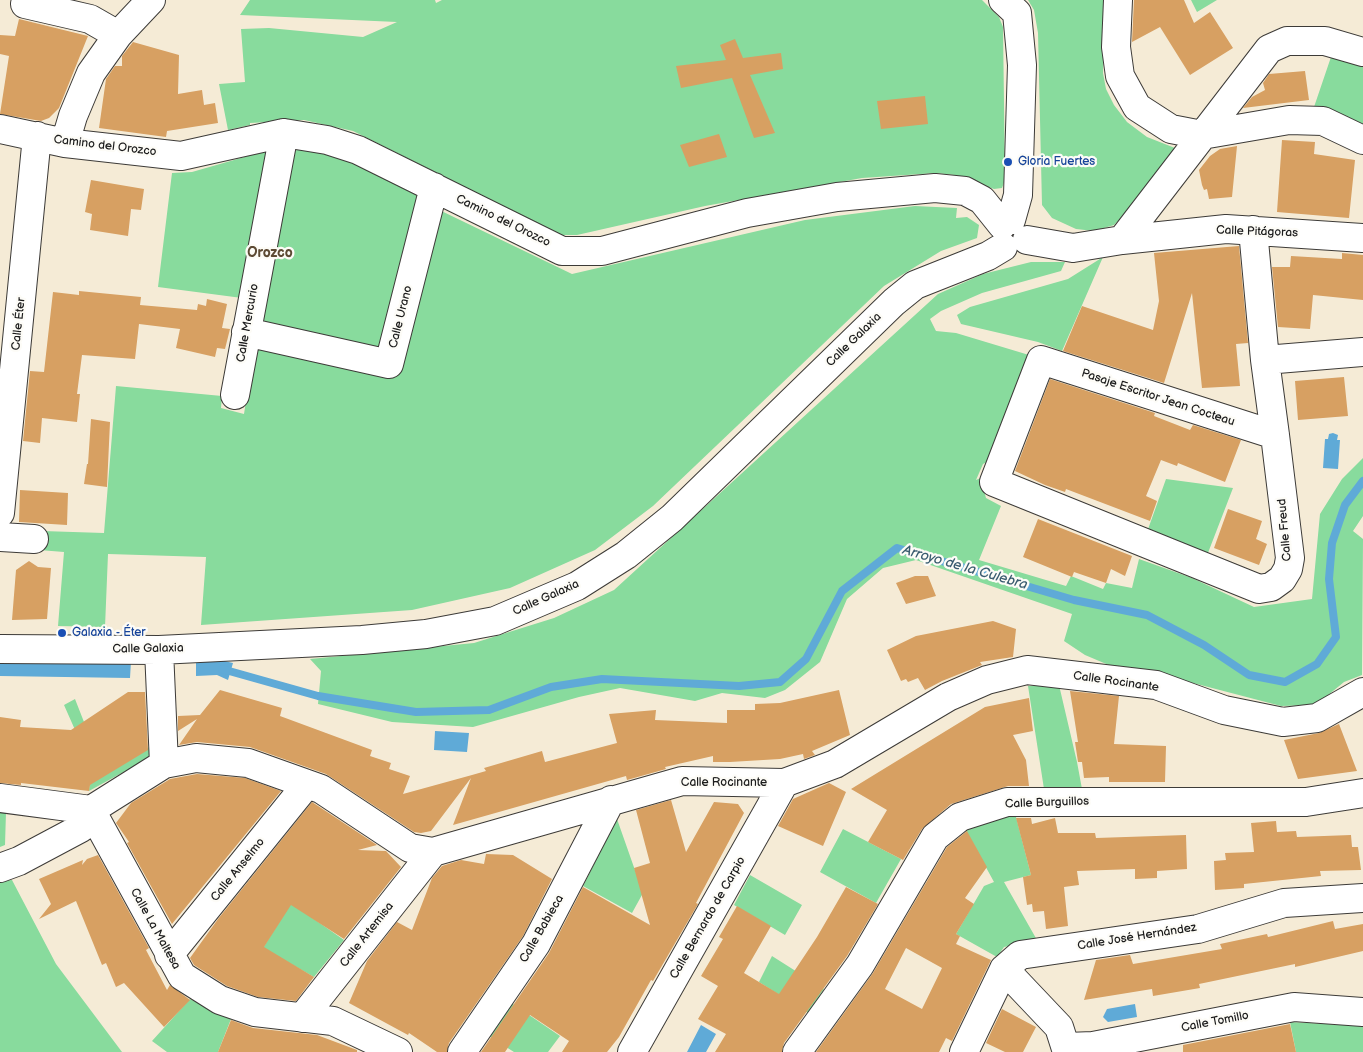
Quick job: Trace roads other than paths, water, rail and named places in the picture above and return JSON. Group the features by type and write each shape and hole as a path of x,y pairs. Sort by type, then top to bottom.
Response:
{"street":[{"path":"64,143 91,73 118,34 151,0"},
{"path":"1003,0 1017,13 1022,65 1018,195 1010,233 1072,248 1122,240 1269,49 1287,41 1325,41 1363,52"},
{"path":"1118,0 1116,47 1120,76 1137,107 1170,129 1202,135 1289,120 1323,120 1363,140"},
{"path":"25,4 90,18 118,34"},
{"name":"Camino del Orozco","path":"0,129 64,143 181,156 284,133 327,140 358,150 562,251 602,251 747,213 837,197 935,188 965,191 982,200 1010,233"},
{"name":"Calle Mercurio","path":"235,395 284,133"},
{"name":"Calle Éter","path":"0,513 37,136"},
{"name":"Calle Urano","path":"246,332 389,364 434,187"},
{"name":"Calle Pitágoras","path":"1122,240 1226,229 1363,238"},
{"name":"Calle Freud","path":"994,482 1259,589 1271,587 1282,579 1288,569 1290,558 1265,360 1253,230"},
{"name":"Calle Galaxia","path":"0,649 159,650 362,640 462,628 495,620 577,586 626,555 672,518 894,302 915,285 988,256 1010,233"},
{"path":"1265,360 1363,352"},
{"name":"Pasaje Escritor Jean Cocteau","path":"994,482 1041,360 1275,435"},
{"path":"0,537 34,539"},
{"path":"159,650 164,764"},
{"name":"Calle Rocinante","path":"92,810 164,764 196,758 248,763 321,789 410,848 433,852 682,781 784,783 834,764 948,697 987,680 1027,670 1156,685 1224,710 1283,722 1317,718 1363,692"},
{"name":"Calle Bernardo de Carpio","path":"632,1052 784,783"},
{"name":"Calle Anselmo","path":"169,955 307,784"},
{"name":"Calle Burguillos","path":"797,1052 860,964 935,837 960,817 1007,802 1306,802 1363,793"},
{"path":"0,798 92,810 80,828 18,861 0,868"},
{"name":"Calle Babieca","path":"462,1052 536,944 611,800"},
{"name":"Calle La Maltesa","path":"92,810 182,976 220,1000 255,1012 333,1021 398,1052"},
{"name":"Calle Artemisa","path":"302,1018 433,852"},
{"name":"Calle José Hernández","path":"964,1052 1004,969 1020,955 1198,929 1284,903 1363,898"},
{"path":"1004,969 1059,1027 1067,1050"},
{"name":"Calle Tomillo","path":"1067,1050 1294,1007 1363,1012"}],"water":[{"path":"1329,434 1338,435 1337,440 1340,440 1338,469 1323,468 1325,439 1328,439"},
{"path":"0,659 131,661 130,678 0,676"},
{"path":"196,660 220,660 233,663 228,680 217,675 196,676"},
{"path":"435,731 469,733 467,752 434,750"},
{"path":"1135,1004 1137,1017 1108,1022 1103,1017 1107,1009"},
{"path":"701,1025 716,1034 706,1052 687,1052"}],"waterway":[{"name":"Arroyo de la Culebra","path":"222,669 318,696 416,712 489,710 551,687 602,679 739,686 780,682 806,659 842,591 897,548 1074,600 1147,615 1204,645 1249,675 1285,682 1317,664 1336,637 1329,579 1332,543 1345,505 1363,481"}],"place":[{"name":"Gloria Fuertes","path":"1008,162"},
{"name":"Galaxia - Éter","path":"62,633"}],"district":[{"name":"Orozco","path":"270,253"}]}
